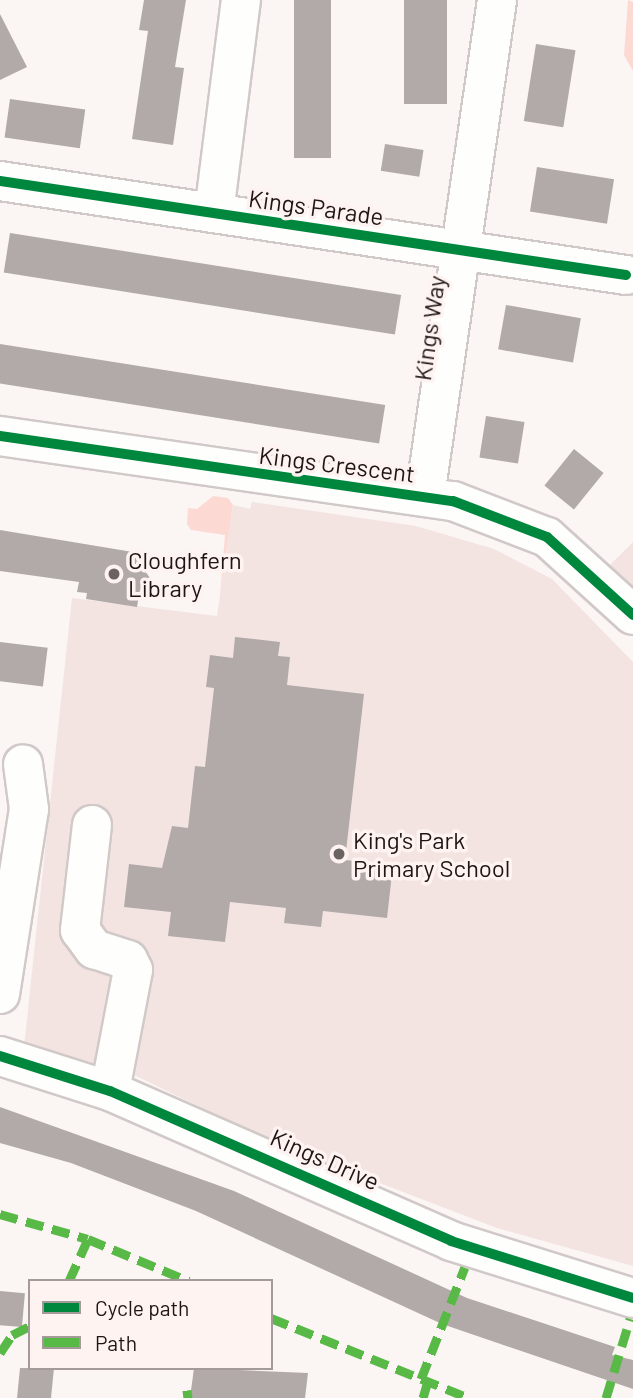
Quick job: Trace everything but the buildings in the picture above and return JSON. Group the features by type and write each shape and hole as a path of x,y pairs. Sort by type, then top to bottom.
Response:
{"street":[{"name":"Kings Parade","path":"214,213 241,0"},
{"name":"Kings Way","path":"425,496 497,0"},
{"name":"Kings Parade","path":"0,181 626,275"},
{"name":"Kings Crescent","path":"0,436 425,496 495,514 547,537 629,604"},
{"path":"0,994 29,809 23,764"},
{"path":"92,825 80,930 94,948 128,960 133,970 110,1091"},
{"name":"Kings Drive","path":"0,1056 110,1091 451,1241 633,1298"}],"shaded area":[{"path":"628,0 633,2 633,71 624,55"},
{"path":"213,496 228,498 233,505 220,596 225,535 191,530 187,524 188,508 197,509"},
{"name":"King's Park Primary School","path":"252,502 416,526 494,549 552,579 633,662 633,1266 497,1228 270,1141 128,1072 24,1047 72,598 217,616 233,505 250,509"},
{"path":"633,542 633,615 597,578"}],"marked path":[{"path":"0,1214 88,1239 184,1279"},
{"path":"70,1279 88,1239"},
{"path":"421,1379 465,1267"},
{"path":"273,1319 469,1398"},
{"path":"606,1398 630,1319"},
{"path":"0,1353 12,1335 28,1327"},
{"path":"423,1398 428,1381"},
{"path":"187,1390 188,1398"}],"cycle path":[{"path":"0,181 626,275"},
{"path":"0,436 453,501 547,537 633,615"},
{"path":"0,1056 110,1091 451,1241 633,1298"}],"place":[{"name":"Cloughfern Library","path":"114,574"},
{"name":"King's Park Primary School","path":"339,854"}]}
